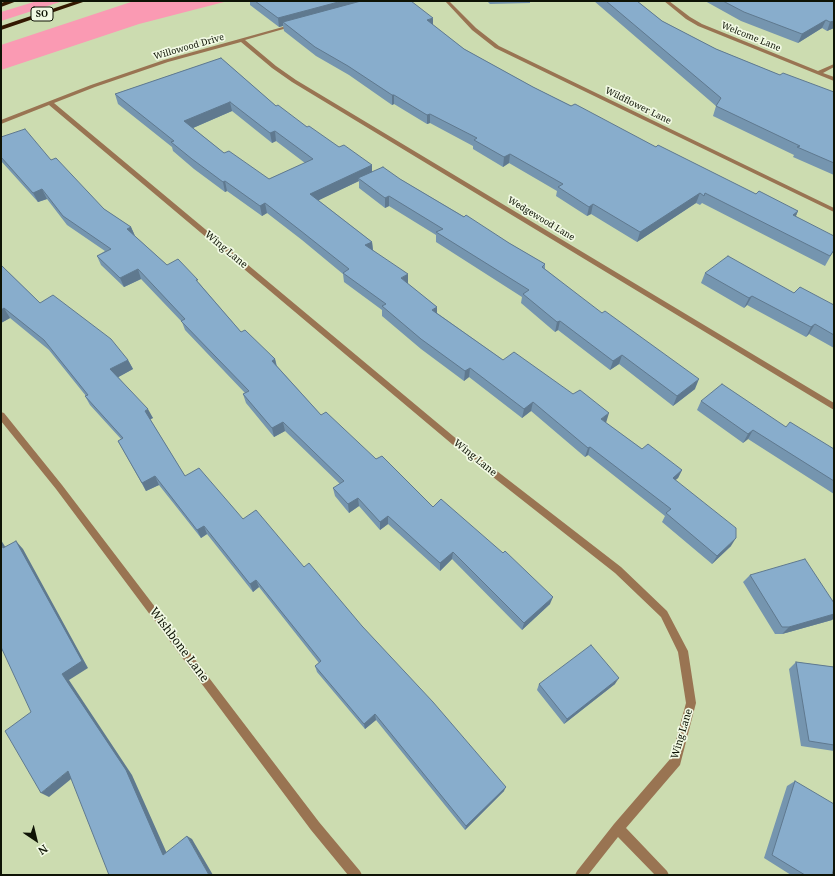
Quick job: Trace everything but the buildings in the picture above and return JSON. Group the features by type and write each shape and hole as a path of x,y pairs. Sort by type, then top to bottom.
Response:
{"highway":[{"path":"1,5 14,1"},
{"name":"SO","path":"1,28 83,1"}],"street":[{"name":"Wildflower Lane","path":"447,1 474,29 497,47 834,210"},
{"name":"Welcome Lane","path":"666,1 688,18 700,25 834,79"},
{"name":"Willowood Drive","path":"1,122 166,61 301,23"},
{"name":"Wedgewood Lane","path":"242,40 274,67 294,80 834,407"},
{"path":"818,73 834,65"},
{"name":"Wing Lane","path":"50,103 468,453 618,570 664,614 683,651 691,703 676,761 618,828"},
{"name":"Wishbone Lane","path":"1,415 59,487 315,826 356,875"},
{"path":"581,875 618,828 663,875"}],"shaded area":[{"path":"37,1 63,1 1,21 1,12"},
{"path":"134,1 228,1 139,24 1,70 1,45"}]}
